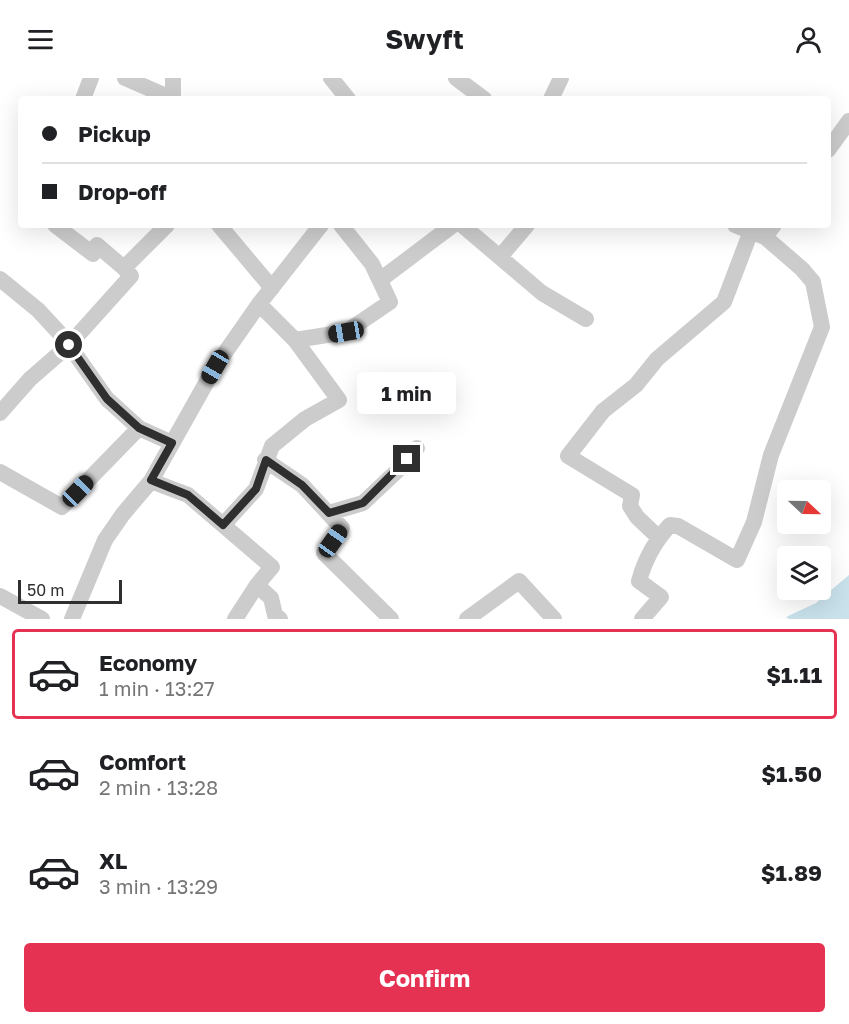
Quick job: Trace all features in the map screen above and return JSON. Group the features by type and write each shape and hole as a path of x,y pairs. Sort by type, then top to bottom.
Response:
{"street":[{"path":"84,96 91,78"},
{"path":"125,78 166,96"},
{"path":"173,78 173,96"},
{"path":"331,78 346,96"},
{"path":"456,78 480,96"},
{"path":"552,96 561,78"},
{"path":"831,146 849,122"},
{"path":"0,413 30,379 69,345 131,276 97,245 93,254 60,228"},
{"path":"124,268 163,228"},
{"path":"222,228 272,288"},
{"path":"72,619 105,540 151,480 215,367 259,304 319,228"},
{"path":"295,340 346,332 390,302 372,264 343,228"},
{"path":"380,280 449,228"},
{"path":"466,228 542,293 586,319"},
{"path":"500,257 524,228"},
{"path":"642,619 661,597 639,580 644,564 659,537 670,525 678,526 737,560 754,522 771,455 822,327 813,282 763,231 724,302 657,359 636,385 603,411 568,456 632,495 630,506 637,517 659,537"},
{"path":"0,279 38,310 69,345 107,399 139,428 172,443"},
{"path":"223,525 256,489 272,446 305,419 339,400 295,340 259,304"},
{"path":"0,472 62,507 139,428"},
{"path":"329,513 363,503 398,470 417,448"},
{"path":"266,460 302,485 342,528 324,553 391,619"},
{"path":"151,480 188,495 272,567 235,619"},
{"path":"467,619 519,581 554,619"},
{"path":"257,585 271,598 274,615 280,619"},
{"path":"0,596 42,619"}],"water":[{"path":"849,575 849,619 789,619 786,617 820,600 831,600 831,590"}],"route":[{"path":"69,345 107,399 139,428 172,443 151,480 188,495 223,525 256,489 266,460 302,485 329,513 363,503 407,459"}]}
